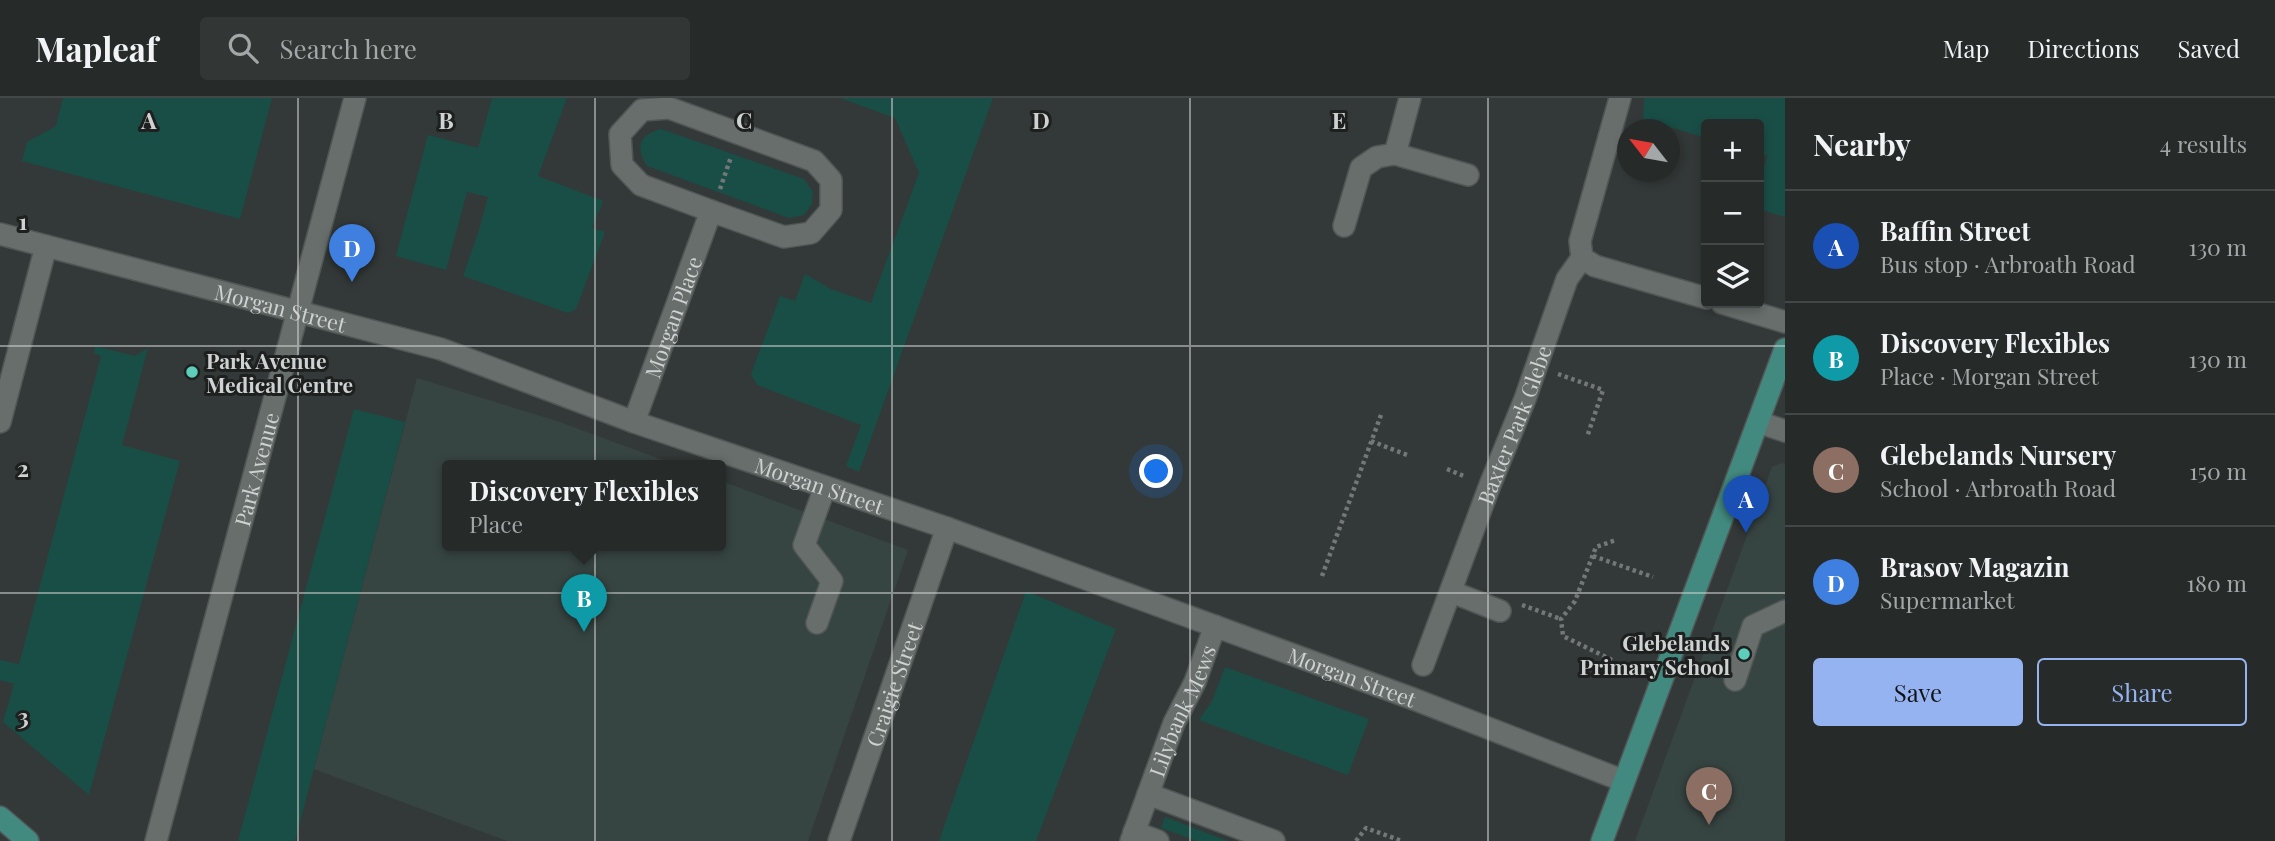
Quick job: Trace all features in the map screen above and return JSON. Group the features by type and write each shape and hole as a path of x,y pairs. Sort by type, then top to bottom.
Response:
{"main road":[{"path":"1602,841 1785,349"},
{"path":"0,817 28,841"}],"street":[{"name":"Park Avenue","path":"156,841 355,98"},
{"path":"1395,154 1410,98"},
{"path":"1620,98 1580,241 1582,258 1595,266 1701,297"},
{"path":"669,107 814,161 831,180 831,211 811,233 783,237 711,211 641,185 622,165 620,134 642,110 669,107"},
{"path":"1344,226 1361,169 1377,157 1395,154 1468,175"},
{"name":"Morgan Place","path":"634,422 711,211"},
{"name":"Morgan Street","path":"0,234 441,349 634,422 947,528 1410,698 1624,781"},
{"path":"0,422 46,246"},
{"name":"Baxter Park Glebe","path":"1423,665 1567,279 1582,258"},
{"path":"1739,308 1785,322"},
{"path":"1758,422 1785,430"},
{"path":"817,623 832,581 804,545 824,487"},
{"name":"Craigie Street","path":"839,841 947,528"},
{"path":"1452,592 1500,611"},
{"path":"1735,680 1753,626 1785,611"},
{"name":"Lilybank Mews","path":"1158,841 1133,837 1174,723 1195,682 1215,626"},
{"name":"Lilybank Mews","path":"1148,794 1274,841"}],"path":[{"path":"711,211 740,134"},
{"path":"1536,366 1603,390 1587,438"},
{"path":"1322,576 1381,415"},
{"path":"1371,442 1410,456"},
{"path":"1612,660 1563,636 1561,619 1575,601 1596,547 1616,540"},
{"path":"1593,555 1653,577"},
{"path":"1500,611 1511,600 1561,619"},
{"path":"1356,841 1366,828 1402,841"}],"shaded area":[{"path":"417,378 557,421 663,460 442,460 442,551 726,551 726,483 908,550 808,841 507,841 314,769"},
{"name":"Glebelands Primary School","path":"1785,464 1785,841 1635,841 1772,467"}],"green space":[{"path":"63,98 272,98 240,219 22,161 27,142 56,126"},
{"path":"488,98 567,98 538,176 603,201 592,228 605,232 576,309 568,313 463,276 488,197 467,192 446,270 396,256 428,135 478,148 492,99"},
{"path":"840,98 993,98 859,472 846,466 861,425 757,385 751,374 780,296 795,301 805,274 831,289 871,303 919,173 895,118"},
{"path":"1644,98 1785,98 1785,217 1764,211 1764,167 1767,156 1764,155 1764,119 1701,119 1701,136 1680,130 1680,119 1643,119"},
{"path":"661,129 804,179 813,192 812,204 804,215 789,218 647,166 641,153 641,143 648,135"},
{"path":"95,346 135,356 148,348 122,445 180,461 89,795 3,722 14,684 0,680 0,660 19,664 101,356 94,353"},
{"path":"354,409 405,422 295,841 238,841"},
{"path":"1026,591 1116,629 1036,841 939,841"},
{"path":"1225,667 1369,719 1348,775 1199,720 1212,701"},
{"path":"1165,817 1228,841 1197,841 1161,828"}],"place":[{"name":"Brasov Magazin","path":"352,282"},
{"name":"Park Avenue Medical Centre","path":"192,372"},
{"name":"Baffin Street","path":"1746,533"},
{"name":"Discovery Flexibles","path":"584,632"},
{"name":"Glebelands Primary School","path":"1744,654"},
{"name":"Glebelands Nursery","path":"1709,825"}]}
